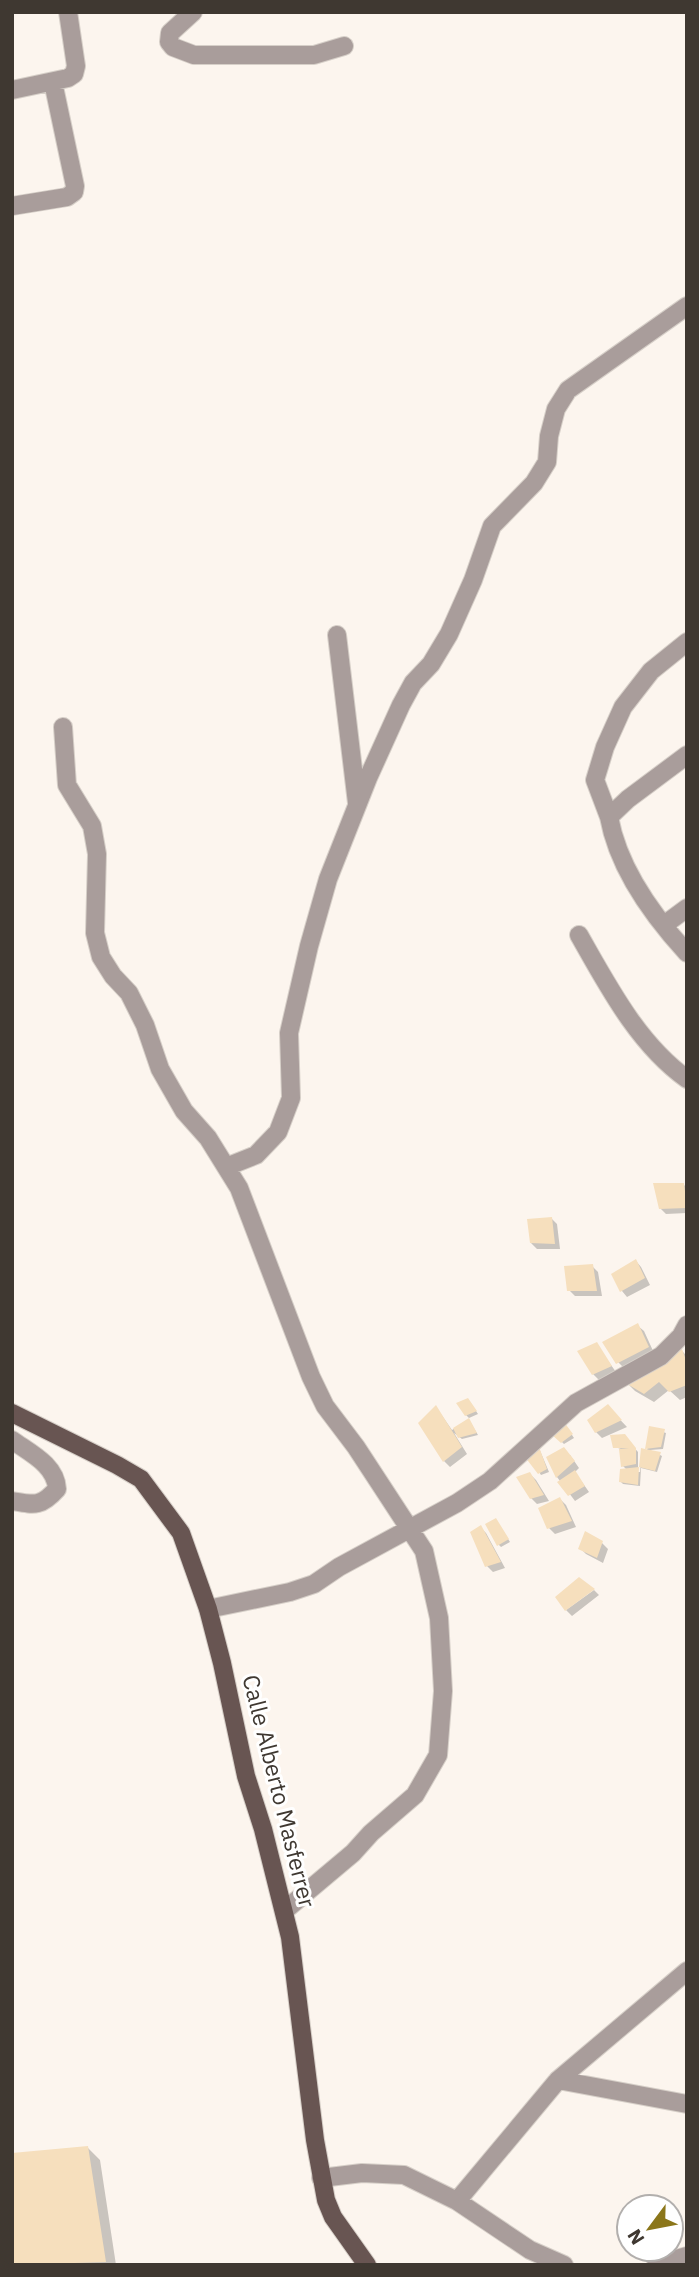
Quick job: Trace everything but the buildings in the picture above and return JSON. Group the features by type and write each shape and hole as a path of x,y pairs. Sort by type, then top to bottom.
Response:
{"main road":[{"name":"Calle Alberto Masferrer","path":"12,1413 141,1479 181,1533 208,1609 246,1776 284,1910 299,1998 326,2200 333,2217 368,2265"}],"street":[{"path":"12,90 53,82 74,74 76,66 68,12"},
{"path":"193,12 170,33 169,42 173,47 194,55 314,55 344,46"},
{"path":"12,206 66,197 74,192 75,186 53,82"},
{"path":"226,1167 256,1155 278,1132 291,1098 289,1033 328,878 413,683 431,664 449,634 473,580 492,526 534,483 547,462 549,436 556,409 568,390 687,306"},
{"path":"337,635 357,807"},
{"path":"687,642 651,671 623,708 605,747 595,780 609,817 612,837 628,868 650,906 687,953"},
{"path":"63,727 67,785 92,826 97,854 95,933 101,957 113,976 129,993 145,1025 160,1069 184,1111 208,1138 239,1188 311,1377 326,1406 424,1550 439,1618 443,1691 438,1755 415,1795 284,1910"},
{"path":"609,817 628,799 687,755"},
{"path":"664,925 687,908"},
{"path":"579,935 627,1015 660,1057 685,1074"},
{"path":"208,1609 314,1584 339,1567 411,1530 490,1481 576,1403 661,1356 685,1334"},
{"path":"12,1440 50,1468 57,1480 57,1489 48,1499 36,1506 12,1501"},
{"path":"457,2201 558,2080 687,1971"},
{"path":"558,2080 687,2104"},
{"path":"321,2178 362,2173 404,2175 457,2201 530,2250 564,2265"},
{"path":"656,2265 687,2256"}]}
